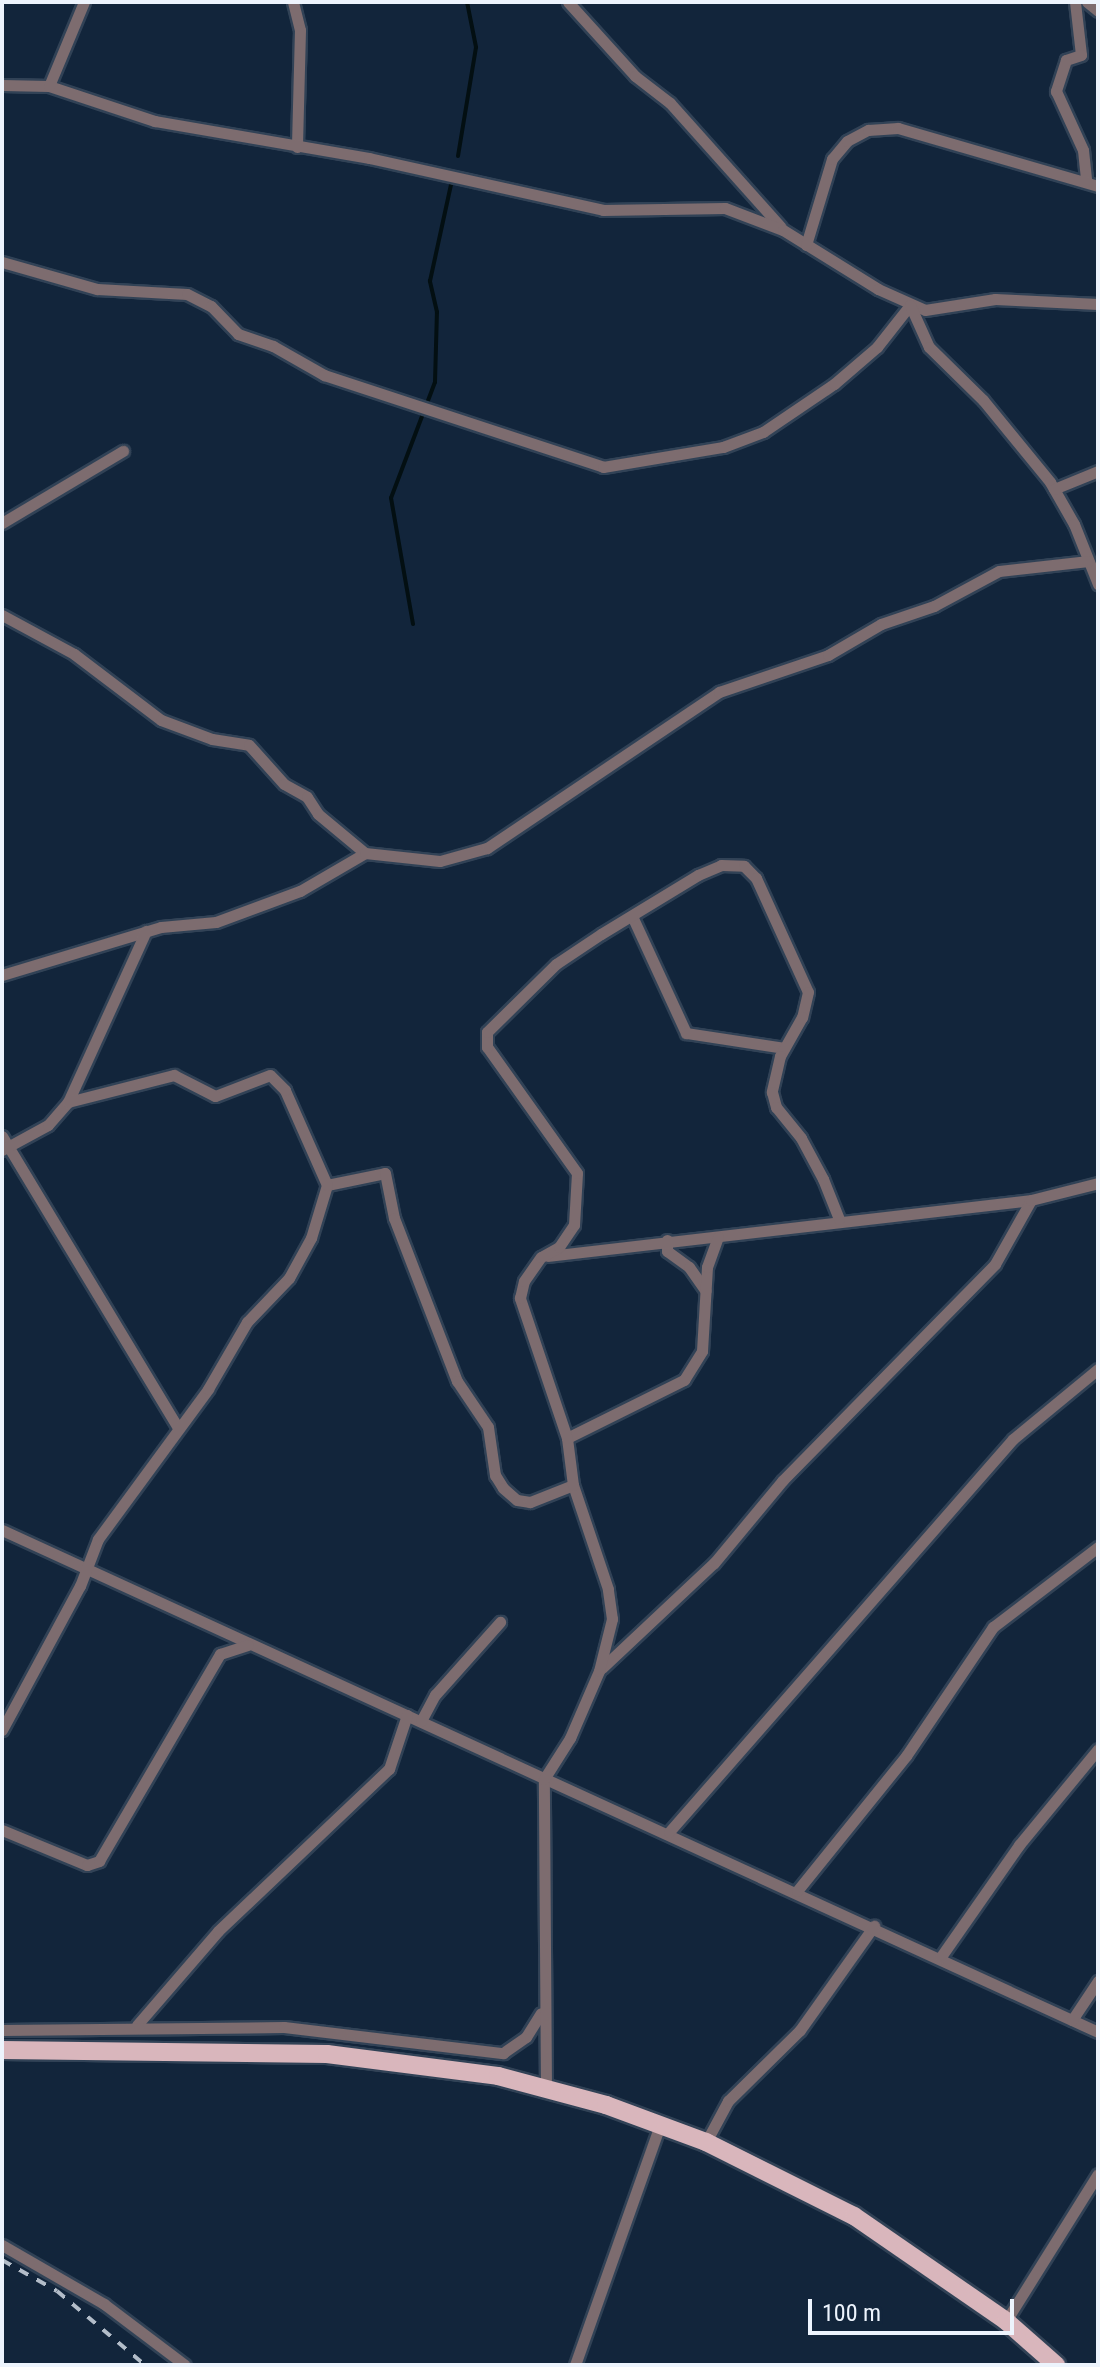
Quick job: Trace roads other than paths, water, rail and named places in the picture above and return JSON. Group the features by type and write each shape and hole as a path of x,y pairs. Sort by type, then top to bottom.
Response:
{"main road":[{"path":"2,2050 327,2054 443,2066 546,2089 706,2142 854,2216 1006,2321 1056,2365"}],"street":[{"path":"49,86 84,2"},
{"path":"293,2 300,30 297,147"},
{"path":"568,2 635,76 670,103 783,230"},
{"path":"1075,2 1081,55 1066,60 1056,91 1083,150 1086,180"},
{"path":"1087,2 1098,11"},
{"path":"2,85 49,86 155,121 603,210 725,208 783,230 910,305 925,310 957,302 1036,297 1098,304"},
{"path":"806,245 832,159 847,141 868,130 898,128 1046,174 1086,180 1098,186"},
{"path":"2,262 97,289 187,294 211,306 238,334 273,346 324,375 603,467 723,447 763,432 834,384 877,347 910,305"},
{"path":"910,305 929,347 1026,449 1054,489 1098,584"},
{"path":"2,523 123,451"},
{"path":"1054,489 1098,471"},
{"path":"2,615 74,654 161,720 212,739 249,745 284,784 307,797 318,814 365,853 440,861 487,848 719,692 828,655 881,624 934,606 999,571 1088,561"},
{"path":"2,975 146,931 216,922 300,891 365,853"},
{"path":"546,2089 541,2012 544,1779 570,1738 599,1671 610,1606 573,1485 567,1438 520,1298 524,1281 541,1257 559,1247 574,1225 577,1173 484,1039 556,964 698,875 721,865 744,866 756,878 808,992 802,1017 784,1048 772,1092 776,1107 801,1138 839,1219"},
{"path":"632,916 686,1033 731,1036 784,1048"},
{"path":"146,931 68,1102 48,1125 4,1144 178,1428"},
{"path":"2,1730 124,1498 208,1389 247,1322 289,1278 311,1238 327,1185 285,1090 270,1075 215,1096 174,1075 68,1102"},
{"path":"327,1185 385,1173 394,1218 457,1381 488,1427 495,1475 503,1488 517,1500 530,1502 573,1485"},
{"path":"541,1257 667,1240 718,1237 839,1219 875,1222 1031,1200 1098,1183"},
{"path":"599,1671 714,1563 782,1481 995,1264 1031,1200"},
{"path":"567,1438 684,1380 702,1351 707,1267 718,1237"},
{"path":"667,1240 667,1251 689,1267 706,1291"},
{"path":"669,1832 1013,1439 1098,1369"},
{"path":"4,1535 86,1568 544,1779 669,1832 1098,2032"},
{"path":"797,1891 906,1756 993,1627 1098,1547"},
{"path":"421,1721 435,1695 500,1622"},
{"path":"2,1830 87,1865 99,1861 220,1654 249,1644"},
{"path":"137,2025 218,1931 389,1769 407,1715"},
{"path":"940,1958 1019,1845 1098,1749"},
{"path":"706,2142 728,2101 815,2012 874,1926"},
{"path":"1072,2020 1098,1981"},
{"path":"2,2030 137,2025 284,2027 503,2053 526,2037 541,2012"},
{"path":"575,2365 660,2125"},
{"path":"1006,2321 1098,2174"},
{"path":"2,2245 104,2304 185,2365"}],"waterway":[{"path":"458,156 476,47 467,2"},
{"path":"413,624 391,498 435,382 437,312 430,281 451,185"}],"railway":[{"path":"2,2260 57,2291 145,2365"}]}
